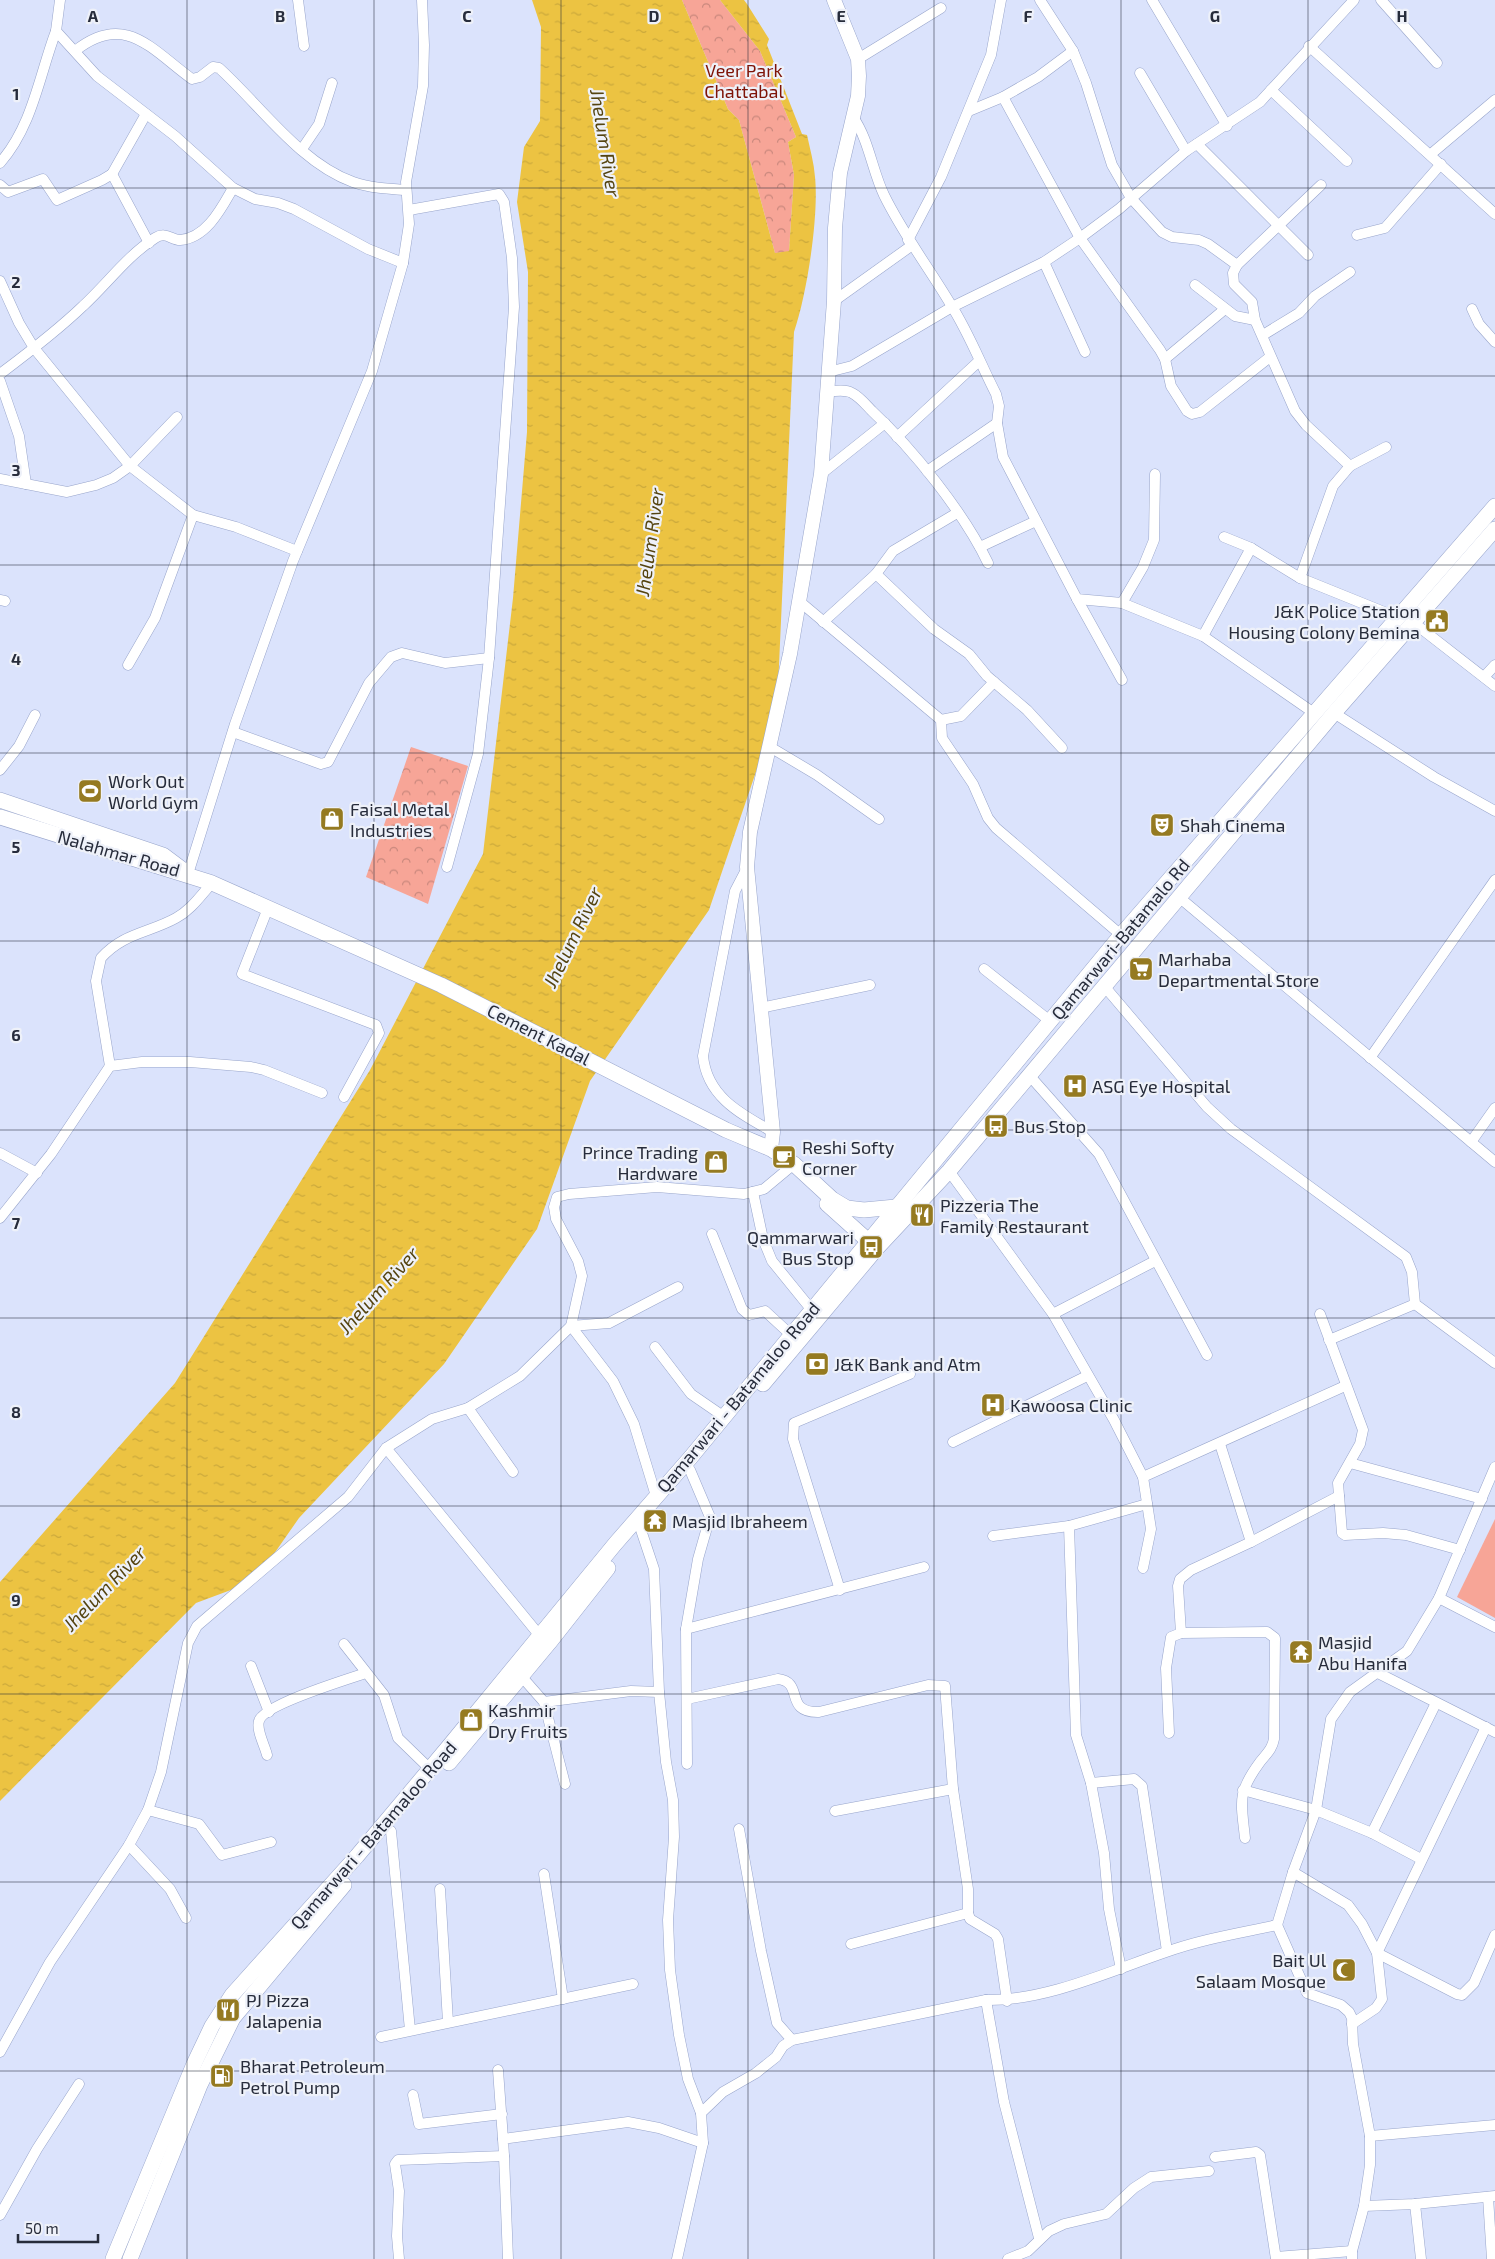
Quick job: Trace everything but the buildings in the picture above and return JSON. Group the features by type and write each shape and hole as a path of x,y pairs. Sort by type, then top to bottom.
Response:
{"main road":[{"name":"Qamarwari-Batamalo Rd","path":"872,1245 896,1207 1121,936 1495,506"},
{"path":"790,1164 872,1245 949,1171 1334,713 1495,529"},
{"name":"Nalahmar Road","path":"0,800 163,855 188,874"},
{"name":"Nalahmar Road","path":"0,817 159,867 188,874"},
{"name":"Cement Kadal","path":"188,874 212,882 441,985 726,1130 771,1149 790,1164"},
{"path":"790,1164 832,1199 847,1208 864,1210 896,1207"},
{"name":"Qamarwari - Batamaloo Road","path":"113,2259 194,2064 212,2026 232,1996 357,1856 811,1309 872,1245"},
{"name":"Qamarwari - Batamaloo Road","path":"130,2259 200,2085 233,2018 522,1677 640,1528 690,1470 872,1245"}],"street":[{"path":"298,0 304,46"},
{"path":"188,874 233,732 298,551 372,371 403,264 409,210 406,190 410,151 423,86 422,0"},
{"path":"771,1149 773,1132 747,867 750,832 770,747 799,601 821,474 834,301 835,228 840,173 858,96 858,59 834,0"},
{"path":"834,301 910,243 941,177 991,55 1001,0"},
{"path":"1040,0 1073,51 1086,82 1112,165 1131,198 1162,232 1172,237 1199,240 1208,244 1237,265"},
{"path":"1152,0 1227,126"},
{"path":"828,372 852,366 952,307 1044,262 1080,238 1186,151 1227,126 1260,102 1309,46 1354,0"},
{"path":"1382,0 1437,63"},
{"path":"0,162 12,150 30,116 43,66 56,31 62,2"},
{"path":"858,59 941,8"},
{"path":"56,31 97,76 202,158 233,188 254,199 278,203 294,209 360,245 403,264"},
{"path":"76,51 99,35 120,34 135,38 151,46 192,79 200,77 213,67 219,68 316,162 355,183 406,190"},
{"path":"1309,46 1495,214"},
{"path":"969,110 1003,97 1038,77 1073,51"},
{"path":"1140,73 1186,151"},
{"path":"302,149 319,124 332,82"},
{"path":"1271,90 1347,161"},
{"path":"1003,97 1080,238 1165,359 1170,386 1187,410 1197,414 1270,356"},
{"path":"1430,154 1495,100"},
{"path":"0,185 8,192 43,179 57,200 102,180 112,174 146,114"},
{"path":"853,117 862,132 870,161 883,194 910,243 952,307 998,401 997,423 1003,457 1077,599 1122,680"},
{"path":"1197,144 1308,255"},
{"path":"1357,235 1385,228 1441,164"},
{"path":"112,174 149,243"},
{"path":"1321,185 1237,265 1233,272 1234,284 1252,302 1255,320 1295,411 1306,425 1350,466"},
{"path":"0,374 84,306 127,261 149,243 162,235 180,240 200,231 216,217 233,188"},
{"path":"409,210 499,194 504,202 512,258 514,307 489,658 478,754 447,867"},
{"path":"1044,262 1085,352"},
{"path":"1263,335 1299,312 1314,296 1350,272"},
{"path":"0,281 19,323 34,348 130,466 193,515 236,528 298,551"},
{"path":"1195,284 1240,319 1255,320"},
{"path":"1165,359 1225,309"},
{"path":"1472,309 1480,324 1495,342"},
{"path":"898,437 979,361"},
{"path":"0,381 19,436 26,484"},
{"path":"826,392 841,391 854,394 885,423 927,471 980,547 988,563"},
{"path":"0,479 72,491 112,478 130,466 177,418"},
{"path":"821,474 885,423"},
{"path":"927,471 997,423"},
{"path":"1300,578 1333,486 1350,466 1386,447"},
{"path":"1122,603 1143,567 1154,540 1155,474"},
{"path":"822,622 876,574 888,556 898,547 957,513"},
{"path":"128,665 155,618 193,515"},
{"path":"980,547 1036,522"},
{"path":"1224,537 1251,548 1300,578 1399,618"},
{"path":"1203,636 1251,548"},
{"path":"876,574 934,629 969,654 994,682 1027,710 1062,748"},
{"path":"1077,599 1122,603 1203,636 1314,713"},
{"path":"799,601 822,622 915,695 942,720 942,738 973,784 988,818 996,828 1121,936"},
{"path":"1414,623 1495,686"},
{"path":"233,732 321,764 328,762 369,683 391,657 402,653 445,662 489,658"},
{"path":"1484,677 1495,665"},
{"path":"942,720 961,716 994,682"},
{"path":"1334,713 1434,776 1495,810"},
{"path":"0,770 19,746 35,715"},
{"path":"770,747 817,775 878,819"},
{"path":"747,867 735,891 703,1056 705,1072 710,1085 743,1115 773,1132"},
{"path":"1370,1058 1495,880"},
{"path":"0,1218 37,1173 110,1066 96,980 101,958 128,936 165,923 184,913 212,882"},
{"path":"1180,898 1495,1162"},
{"path":"268,908 242,974 376,1025 379,1033 344,1097"},
{"path":"984,968 1050,1021"},
{"path":"760,1008 870,985"},
{"path":"1105,987 1208,1107 1231,1129 1406,1257 1412,1272 1415,1304 1495,1363"},
{"path":"110,1066 142,1062 190,1062 252,1068 264,1070 322,1093"},
{"path":"1029,1075 1099,1154 1207,1355"},
{"path":"1471,1142 1495,1108"},
{"path":"0,1153 37,1173"},
{"path":"0,2052 50,1962 129,1845 148,1810 161,1772 188,1643 193,1632 204,1618 348,1496 386,1448 409,1431 432,1419 468,1408 520,1376 571,1326 582,1276 578,1261 556,1219 554,1207 557,1197 569,1194 658,1187 744,1194 764,1189 790,1164"},
{"path":"949,1171 1052,1314 1114,1420 1143,1477 1151,1529 1143,1568"},
{"path":"753,1192 763,1240 772,1261 811,1309"},
{"path":"712,1234 742,1309 749,1314 765,1311 790,1334"},
{"path":"1052,1314 1155,1261"},
{"path":"571,1326 609,1323 678,1286"},
{"path":"1330,1340 1415,1304"},
{"path":"1320,1314 1345,1386 1363,1430 1360,1444 1338,1483 1343,1534 1406,1535 1460,1550"},
{"path":"571,1326 613,1380 634,1424 656,1496"},
{"path":"655,1347 691,1394 724,1416"},
{"path":"840,1590 792,1439 794,1423 803,1417 910,1374"},
{"path":"953,1442 1087,1376"},
{"path":"1143,1477 1220,1444 1345,1386"},
{"path":"468,1408 513,1472"},
{"path":"1220,1444 1251,1542"},
{"path":"386,1448 540,1636"},
{"path":"1350,1463 1482,1499"},
{"path":"1215,2157 1256,2152 1260,2155 1276,2258 1352,2255 1364,2206 1370,2165 1370,2136 1353,2044 1352,2018 1346,2008 1307,1993 1278,1925 1293,1872 1316,1810 1331,1719 1350,1692 1407,1651 1439,1598 1495,1467"},
{"path":"687,1764 685,1723 687,1699 686,1629 698,1559 710,1517 690,1470"},
{"path":"1182,1633 1178,1586 1180,1580 1191,1570 1251,1542 1339,1496"},
{"path":"993,1536 1070,1526 1147,1504"},
{"path":"1070,1526 1076,1735 1091,1783 1104,1853 1109,1909 1121,1969"},
{"path":"640,1528 654,1569 659,1692 666,1762 673,1800 674,1837 668,1920 670,1970 679,2035 688,2079 701,2113 703,2143 677,2259"},
{"path":"686,1629 924,1568"},
{"path":"1439,1598 1495,1627"},
{"path":"1169,1733 1166,1668 1171,1637 1182,1633 1267,1632 1275,1638 1274,1739 1270,1752 1261,1760 1243,1790 1241,1799 1246,1838"},
{"path":"344,1644 386,1699 398,1738 430,1769"},
{"path":"251,1666 269,1712"},
{"path":"1376,1672 1491,1730 1421,1859 1377,1954"},
{"path":"267,1755 258,1725 259,1719 294,1698 366,1673"},
{"path":"522,1677 544,1702 564,1784"},
{"path":"687,1699 778,1679 785,1680 791,1684 797,1705 802,1710 820,1712 928,1685 944,1685 947,1692 953,1789 968,1889 968,1913 970,1918 995,1934 998,1938 1007,2000"},
{"path":"544,1702 631,1691 659,1692"},
{"path":"1372,1833 1436,1703"},
{"path":"1091,1783 1134,1779 1142,1786 1167,1951"},
{"path":"835,1811 953,1789"},
{"path":"1243,1790 1316,1810 1372,1833 1421,1859"},
{"path":"148,1810 199,1824 222,1855 271,1842"},
{"path":"739,1829 761,1951 778,2023 792,2040"},
{"path":"391,1831 410,2030"},
{"path":"129,1845 170,1889 186,1918"},
{"path":"1293,1872 1348,1905 1362,1924 1377,1954 1382,1999 1376,2008 1352,2024"},
{"path":"544,1874 563,1999"},
{"path":"440,1889 448,2022"},
{"path":"851,1944 968,1913"},
{"path":"701,2113 723,2092 756,2073 776,2057 783,2046 792,2040 986,2000 1007,2000 1121,1969 1167,1951 1278,1925"},
{"path":"1377,1954 1462,1995 1474,1982 1495,1935"},
{"path":"381,2037 633,1984"},
{"path":"986,2000 1004,2102 1039,2238"},
{"path":"498,2070 502,2114 508,2259"},
{"path":"0,2215 36,2148 79,2084"},
{"path":"413,2095 419,2124 502,2114"},
{"path":"1370,2136 1492,2125 1495,2116"},
{"path":"503,2139 628,2122 659,2128 703,2143"},
{"path":"399,2259 397,2236 400,2191 396,2162 402,2160 504,2156"},
{"path":"1008,2259 1028,2251 1039,2238 1064,2224 1106,2214 1138,2185 1151,2177 1209,2171"},
{"path":"1364,2206 1415,2204 1491,2196 1492,2259"},
{"path":"1415,2204 1421,2259"}],"green space":[{"name":"Veer Park Chattabal","path":"682,0 720,0 760,51 796,137 788,142 794,175 789,252 775,253 739,120 728,109"},
{"path":"411,747 468,766 428,904 366,877"},
{"path":"1495,1519 1495,1618 1457,1597"}],"water":[{"name":"Jhelum River","path":"532,0 682,0 728,109 739,120 775,253 789,251 794,175 788,142 796,137 760,51 720,0 744,0 747,4 769,39 767,45 802,134 807,135 813,161 816,193 814,233 803,297 794,332 777,710 709,910 590,1081 537,1229 444,1364 299,1518 255,1581 196,1603 0,1801 0,1582 175,1383 370,1070 483,854 513,598 527,432 528,272 517,202 524,147 540,121 541,27"}],"place":[{"name":"J&K Police Station Housing Colony Bemina","path":"1437,621"},
{"name":"Work Out World Gym","path":"90,791"},
{"name":"Faisal Metal Industries","path":"332,819"},
{"name":"Shah Cinema","path":"1162,825"},
{"name":"Marhaba Departmental Store","path":"1141,969"},
{"name":"ASG Eye Hospital","path":"1075,1086"},
{"name":"Bus Stop","path":"996,1126"},
{"name":"Reshi Softy Corner","path":"784,1157"},
{"name":"Prince Trading Hardware","path":"716,1162"},
{"name":"Pizzeria The Family Restaurant","path":"922,1215"},
{"name":"Qammarwari Bus Stop","path":"871,1247"},
{"name":"J&K Bank and Atm","path":"817,1364"},
{"name":"Kawoosa Clinic","path":"993,1405"},
{"name":"Masjid Ibraheem","path":"655,1521"},
{"name":"Masjid Abu Hanifa","path":"1301,1652"},
{"name":"Kashmir Dry Fruits","path":"471,1720"},
{"name":"Bait Ul Salaam Mosque","path":"1344,1970"},
{"name":"PJ Pizza Jalapenia","path":"228,2010"},
{"name":"Bharat Petroleum Petrol Pump","path":"222,2076"}]}
